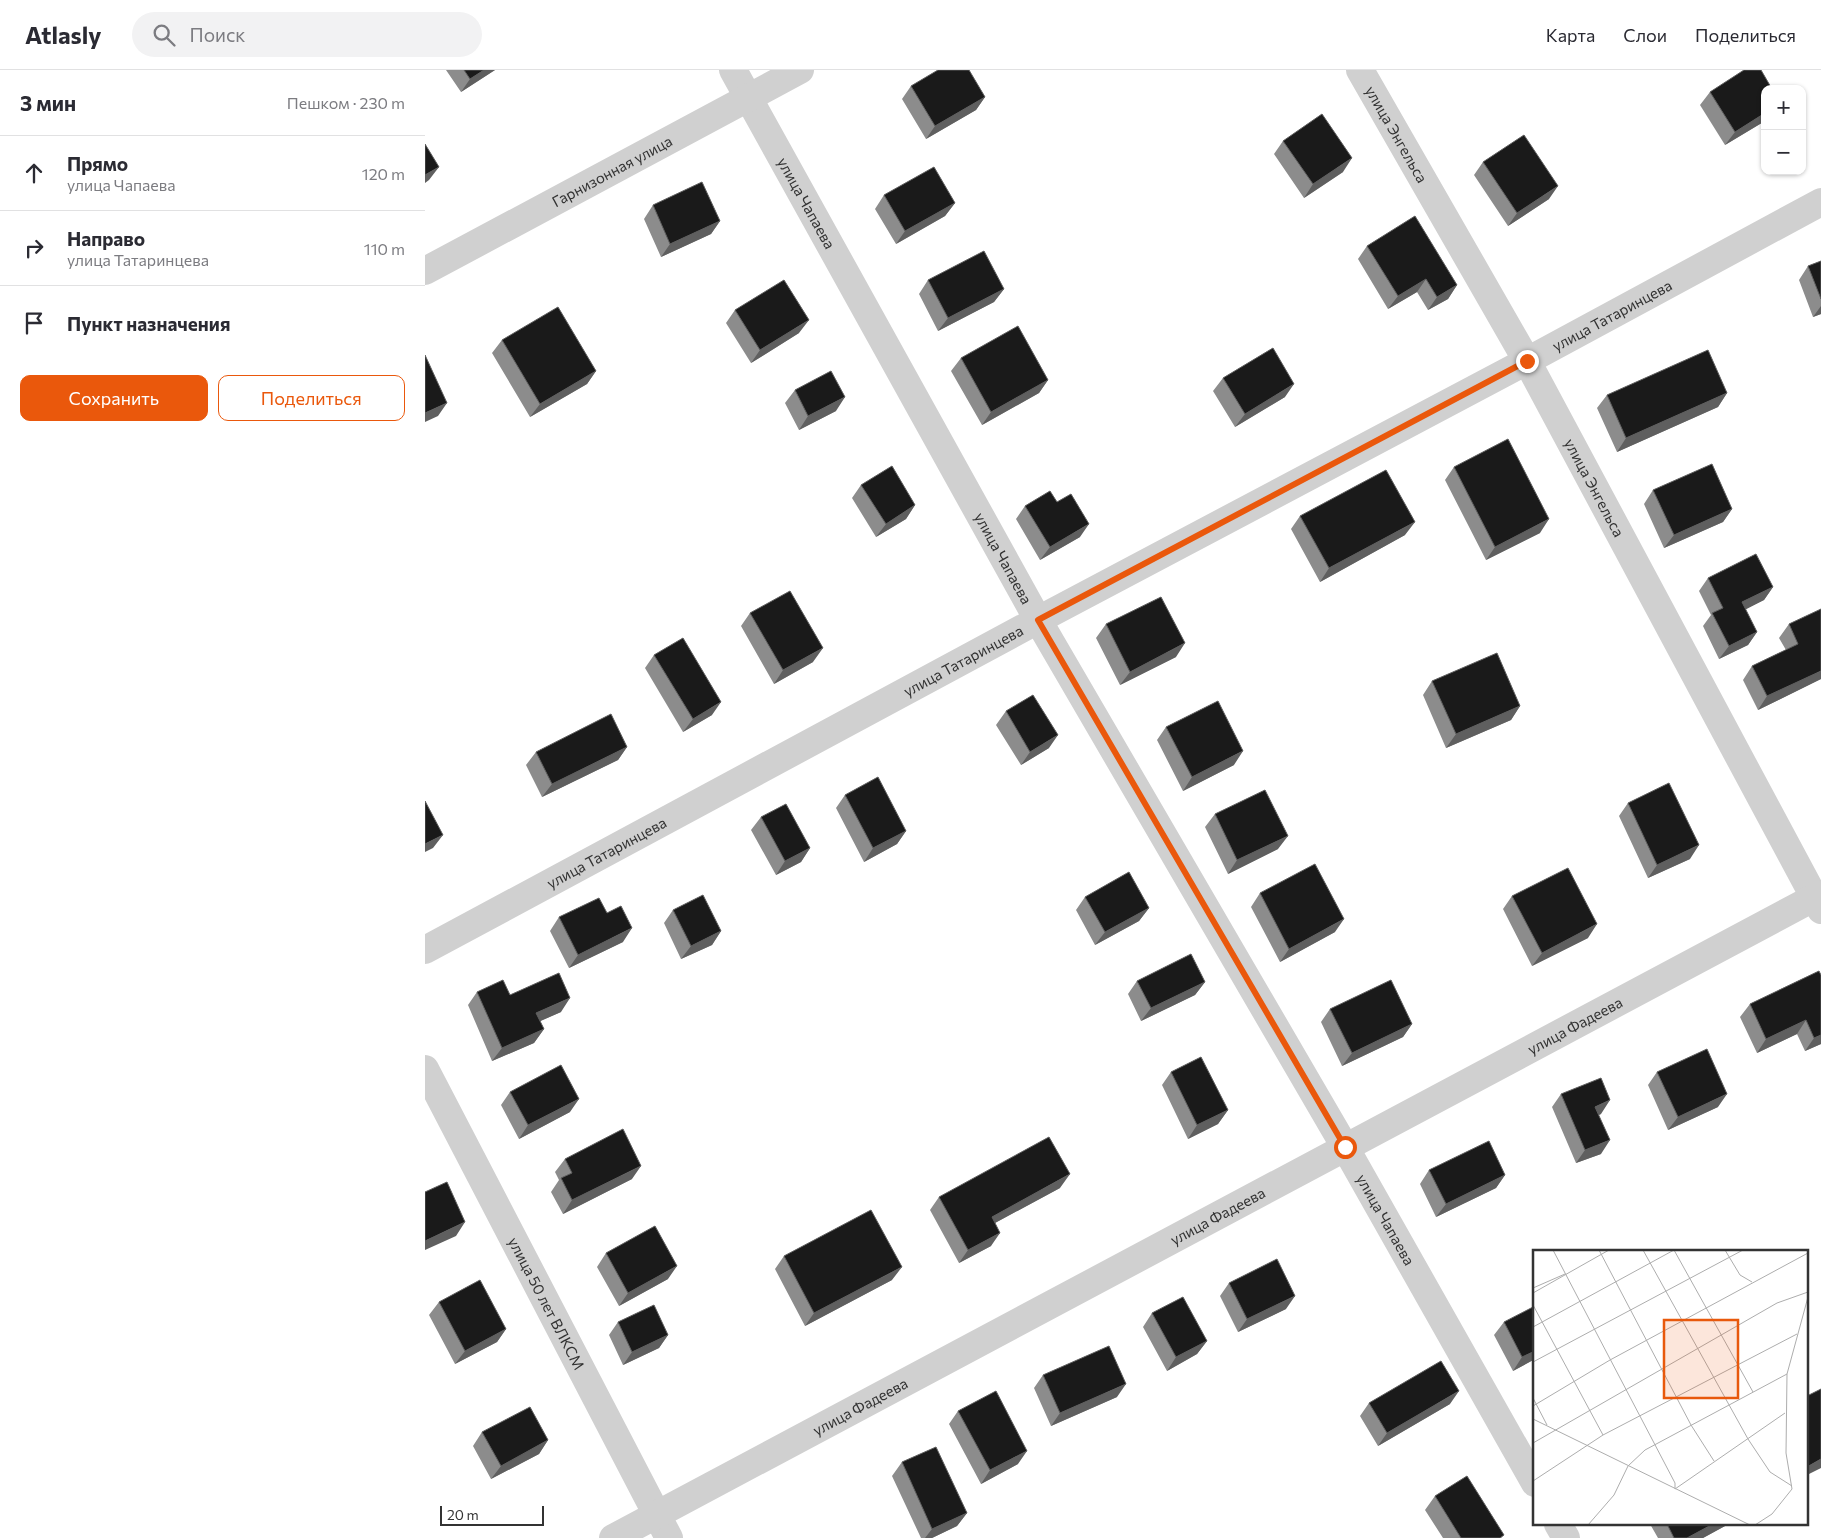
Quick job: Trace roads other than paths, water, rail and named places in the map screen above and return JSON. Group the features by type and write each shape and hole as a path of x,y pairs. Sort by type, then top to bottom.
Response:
{"street":[{"name":"улица Чапаева","path":"733,70 1038,620 1345,1147 1533,1479"},
{"name":"Гарнизонная улица","path":"425,270 800,70"},
{"name":"улица Энгельса","path":"1359,70 1527,361 1819,900"},
{"name":"улица Татаринцева","path":"425,950 1821,202"},
{"name":"улица Фадеева","path":"613,1538 1345,1147 1819,900"},
{"name":"улица 50 лет ВЛКСМ","path":"425,1069 669,1538"},
{"path":"1559,1526 1566,1538"}]}
